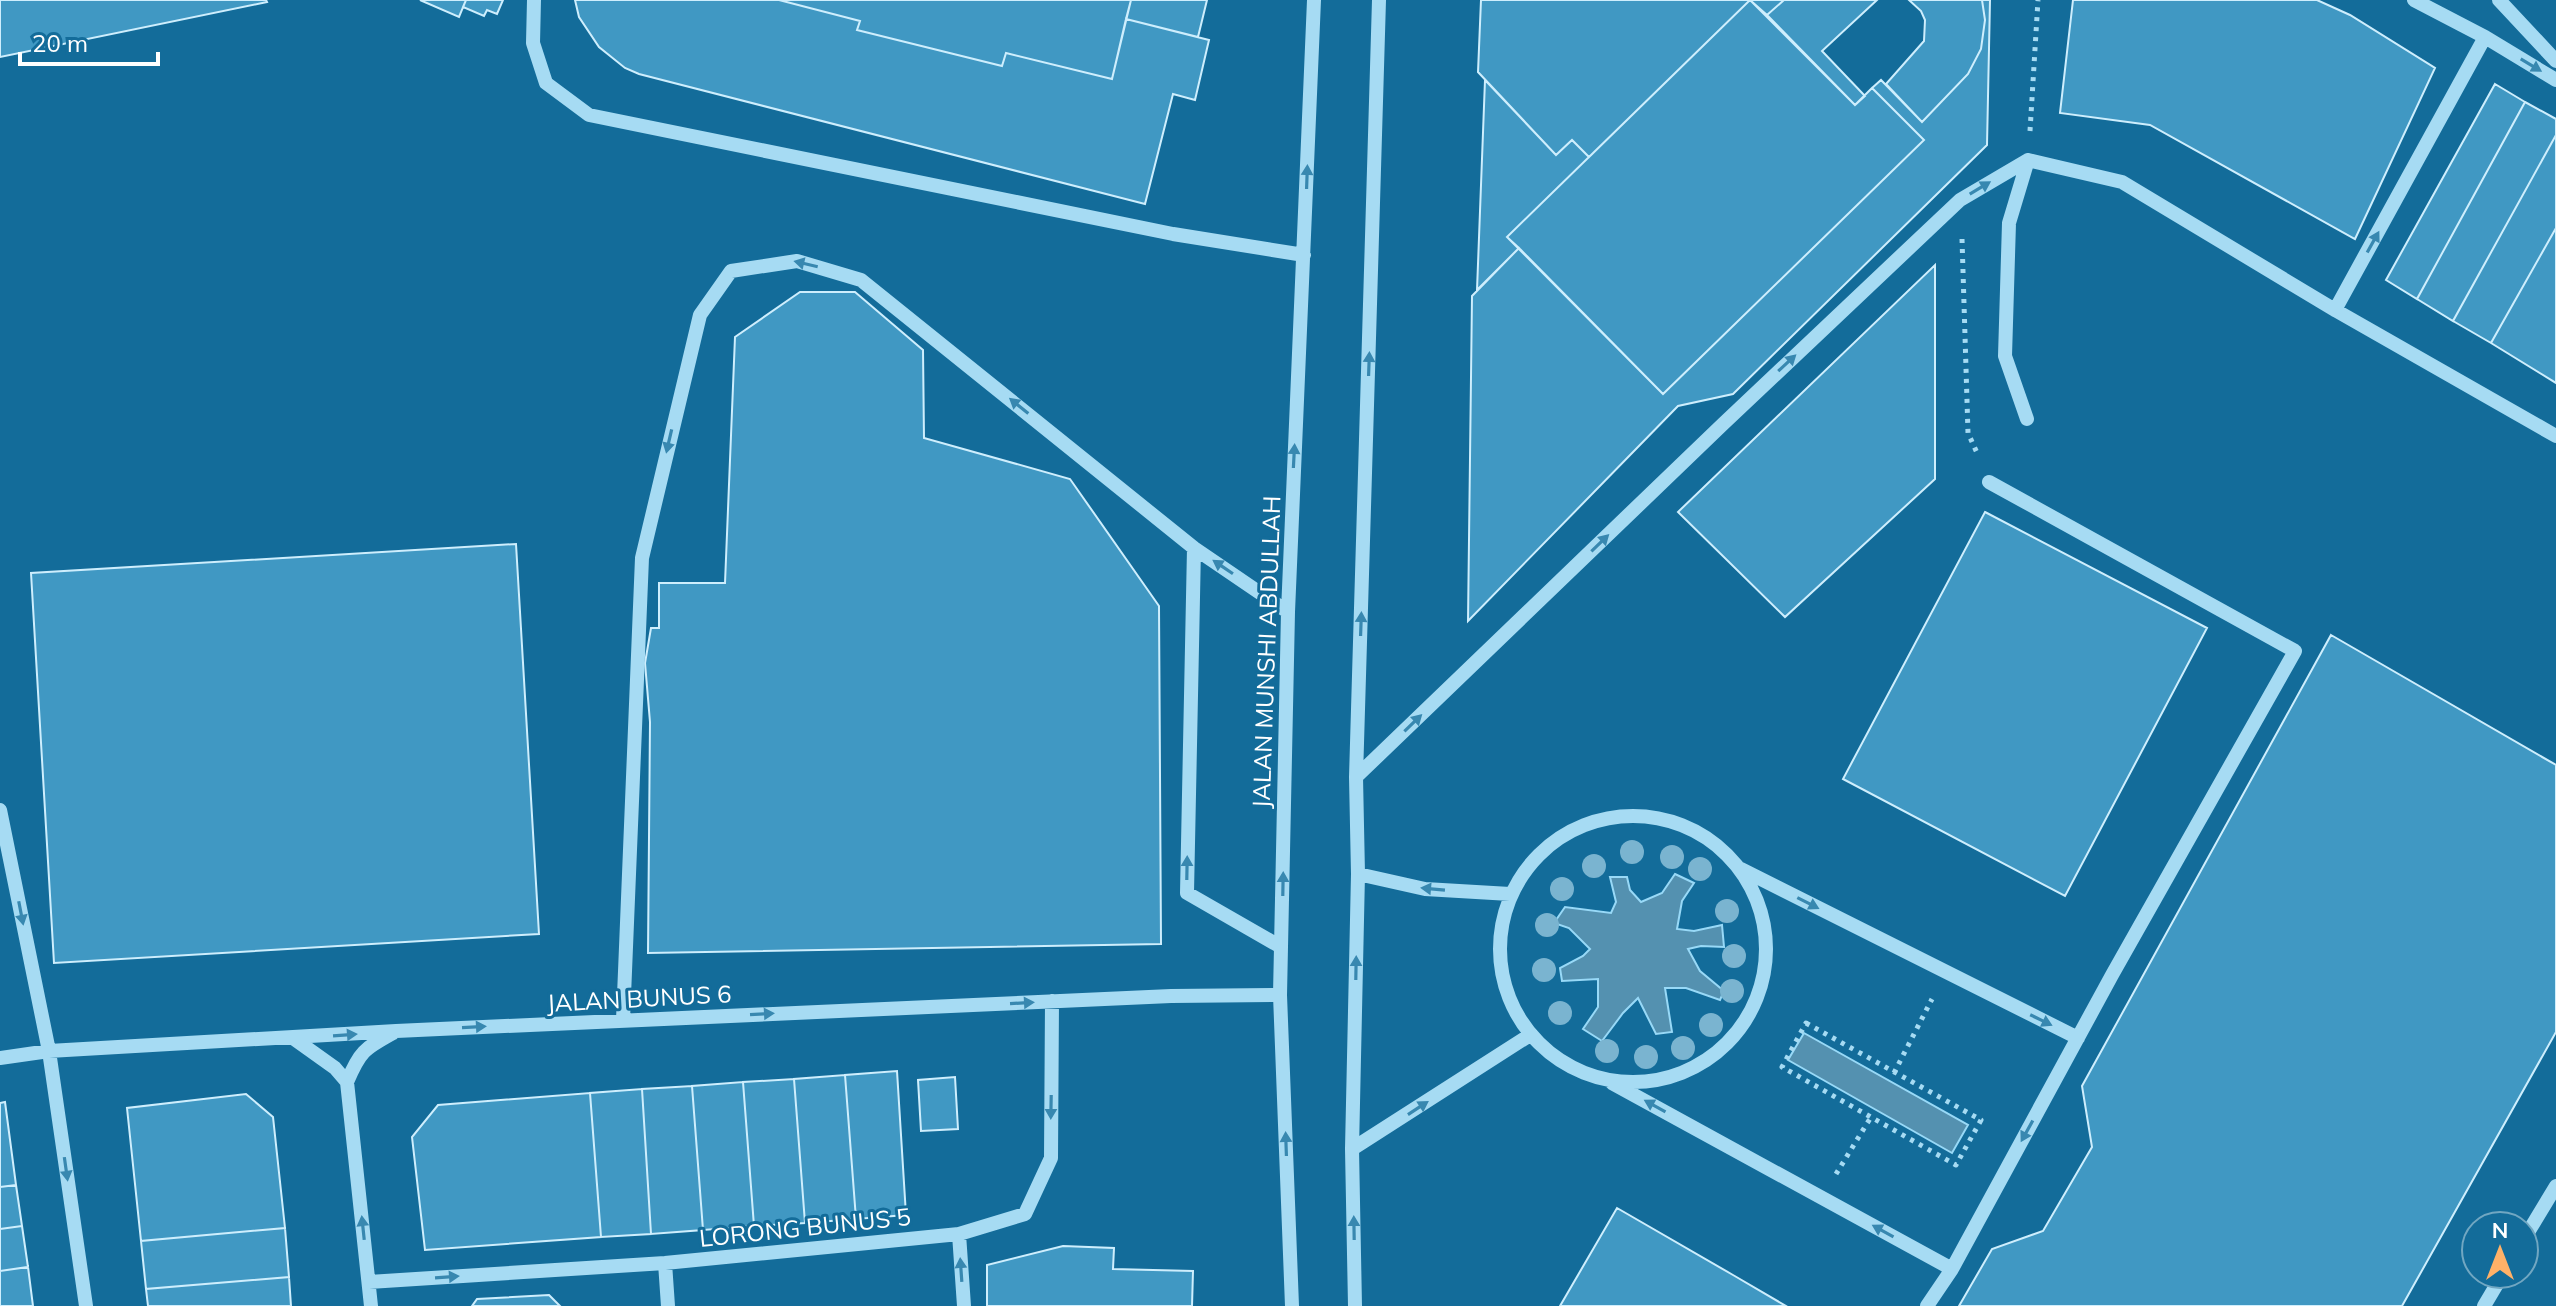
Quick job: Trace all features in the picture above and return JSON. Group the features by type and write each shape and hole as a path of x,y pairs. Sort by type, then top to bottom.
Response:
{"street":[{"path":"534,0 533,43 546,83 589,115 1159,231 1304,255"},
{"name":"JALAN MUNSHI ABDULLAH","path":"1292,1306 1280,995 1288,612 1314,0"},
{"path":"1355,1306 1352,1149 1358,874 1356,777 1379,0"},
{"path":"2414,0 2485,37 2556,80"},
{"path":"2499,0 2556,61"},
{"path":"2335,310 2485,37"},
{"path":"1356,777 1960,200 2028,160 2122,182 2335,310 2556,436"},
{"path":"2027,419 2005,356 2009,223 2028,160"},
{"path":"623,1020 642,558 700,315 731,271 797,261 861,280 1194,548 1288,612"},
{"path":"1927,1306 1952,1269 2295,651 1989,482"},
{"path":"1194,548 1187,893 1281,947"},
{"path":"0,810 49,1051 86,1306"},
{"path":"1952,1269 1607,1080 1565,1064 1530,1035 1510,1003 1500,967 1500,930 1510,894 1536,857 1573,830 1617,817 1663,819 1705,837 1739,868 2078,1038"},
{"path":"1607,1080 1654,1081 1698,1066 1733,1038 1757,998 1767,953 1760,909 1739,868"},
{"path":"1358,874 1425,889 1510,894"},
{"name":"JALAN BUNUS 6","path":"0,1058 49,1051 396,1031 1171,996 1280,995"},
{"name":"LORONG BUNUS 5","path":"369,1282 665,1263 959,1234 1025,1214 1051,1158 1052,1001"},
{"path":"371,1306 347,1082 357,1057 369,1046 396,1031"},
{"path":"1352,1149 1530,1035"},
{"path":"293,1038 335,1068 347,1082"},
{"path":"2540,1212 2556,1186"},
{"path":"959,1234 964,1306"},
{"path":"665,1263 668,1306"}],"path":[{"path":"2028,160 2038,0"},
{"path":"1960,200 1968,433 1989,482"},
{"path":"1894,1073 1946,973"},
{"path":"1806,1023 1981,1120 1956,1165 1871,1117 1782,1067 1806,1023"},
{"path":"1821,1197 1871,1117"}],"water":[{"path":"1675,874 1694,883 1682,901 1677,929 1694,931 1722,925 1724,947 1688,949 1700,971 1724,991 1720,1000 1686,988 1665,988 1672,1032 1656,1034 1638,998 1602,1041 1583,1029 1598,1007 1598,979 1562,981 1560,968 1590,949 1569,928 1554,923 1565,907 1611,913 1616,902 1610,877 1627,877 1630,890 1641,902 1662,893"},
{"path":"1804,1033 1968,1125 1952,1153 1788,1060"}],"building":[{"path":"0,0 266,0 267,2 0,57"},
{"path":"420,0 466,0 459,17"},
{"path":"466,0 503,0 497,14 487,10 484,16 463,7"},
{"path":"575,0 779,0 860,21 857,30 1002,66 1006,53 1112,79 1126,19 1209,40 1195,100 1173,94 1145,204 639,74 625,68 599,47 579,17"},
{"path":"779,0 1131,0 1112,79 1006,53 1002,66 857,30 860,21"},
{"path":"1131,0 1207,0 1198,37 1126,19"},
{"path":"1481,0 1750,0 1589,157 1572,140 1556,155 1478,72"},
{"path":"1750,0 1784,0 1767,15"},
{"path":"1750,0 1855,105 1872,88 1924,140 1663,394 1507,237"},
{"path":"1784,0 1877,0 1822,51 1865,96 1855,105 1767,15"},
{"path":"1909,0 1982,0 1985,20 1981,49 1968,74 1922,122 1886,84 1924,41 1925,20 1921,11"},
{"path":"1982,0 1990,0 1987,145 1733,394 1678,406 1468,621 1472,296 1519,248 1663,394 1924,140 1872,88 1881,80 1922,122 1968,74 1981,49 1985,20"},
{"path":"2073,0 2317,0 2350,15 2435,68 2355,239 2150,125 2060,113"},
{"path":"1485,80 1556,155 1572,140 1589,157 1507,237 1519,248 1477,290"},
{"path":"2495,84 2525,102 2417,299 2386,280"},
{"path":"2525,102 2556,119 2556,135 2453,321 2417,299"},
{"path":"2556,135 2556,228 2491,343 2453,321"},
{"path":"2556,228 2556,383 2491,343"},
{"path":"1935,265 1935,479 1785,617 1678,512"},
{"path":"800,292 855,292 923,350 924,438 1070,479 1159,606 1161,944 648,953 650,722 645,663 651,628 659,628 659,583 725,583 735,337"},
{"path":"1985,512 2207,628 2065,896 1843,779"},
{"path":"516,544 539,934 54,963 31,573"},
{"path":"2331,635 2556,765 2556,1032 2402,1306 1959,1306 1992,1249 2043,1231 2092,1147 2082,1086"},
{"path":"897,1071 906,1215 856,1219 845,1075"},
{"path":"845,1075 856,1219 805,1223 794,1079"},
{"path":"955,1077 958,1129 921,1131 918,1080"},
{"path":"794,1079 805,1223 754,1226 743,1082"},
{"path":"743,1082 754,1226 703,1230 692,1086"},
{"path":"692,1086 703,1230 651,1234 642,1089"},
{"path":"642,1089 651,1234 601,1237 590,1093"},
{"path":"590,1093 601,1237 425,1250 412,1137 438,1105"},
{"path":"246,1094 273,1117 285,1228 141,1241 127,1108"},
{"path":"5,1102 16,1185 0,1187 0,1103"},
{"path":"16,1185 22,1226 0,1229 0,1187"},
{"path":"1617,1208 1733,1275 1786,1306 1560,1306"},
{"path":"22,1226 28,1267 0,1271 0,1229"},
{"path":"285,1228 289,1277 146,1289 141,1241"},
{"path":"1063,1246 1114,1248 1113,1269 1193,1271 1192,1306 987,1306 987,1265"},
{"path":"28,1267 33,1306 0,1306 0,1271"},
{"path":"289,1277 291,1306 148,1306 146,1289"},
{"path":"549,1295 560,1306 472,1306 477,1299"}]}
